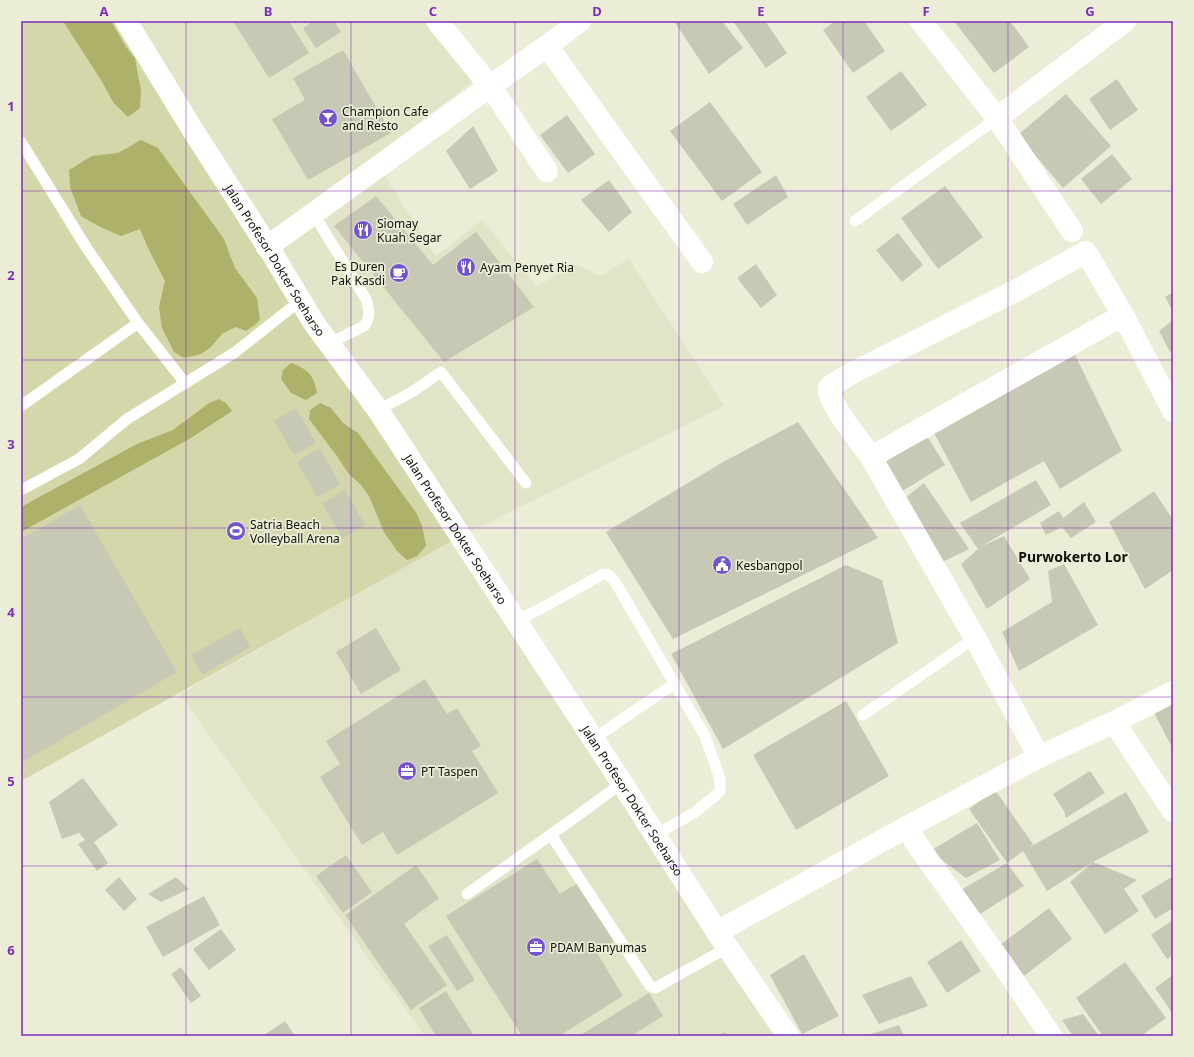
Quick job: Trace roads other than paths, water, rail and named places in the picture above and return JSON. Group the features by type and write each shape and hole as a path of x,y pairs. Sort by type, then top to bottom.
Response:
{"street":[{"name":"Jalan Profesor Dokter Soeharso","path":"126,21 194,132 328,344 378,410 622,783 722,940 788,1036"},
{"path":"437,21 490,86 547,171"},
{"path":"267,247 580,21"},
{"path":"921,21 997,118 1072,231"},
{"path":"997,118 1125,21"},
{"path":"547,46 702,262"},
{"path":"1039,757 975,638 871,456 841,416 829,393 830,388 832,385 1017,290 1086,252 1123,315 1173,411"},
{"path":"871,456 1123,315"},
{"path":"722,940 907,827 1039,757 1164,697"},
{"path":"1114,722 1173,811"},
{"path":"907,827 918,846 1003,965 1051,1036"}],"lane":[{"path":"855,221 997,118"},
{"path":"21,142 86,247 138,323 185,383"},
{"path":"313,213 366,299 369,311 367,321 364,326 328,344"},
{"path":"21,490 79,459 127,419 234,353 300,301"},
{"path":"21,406 138,323"},
{"path":"378,410 412,392 440,372 526,483"},
{"path":"516,620 542,608 603,574 608,575 614,580 705,736 720,779 720,791 716,796 694,813 654,835"},
{"path":"863,715 975,638"},
{"path":"593,739 674,684"},
{"path":"467,894 622,783"},
{"path":"551,835 650,986 655,988 722,940"}],"place":[{"name":"Champion Cafe and Resto","path":"328,118"},
{"name":"Siomay Kuah Segar","path":"363,230"},
{"name":"Ayam Penyet Ria","path":"466,267"},
{"name":"Es Duren Pak Kasdi","path":"399,273"},
{"name":"Satria Beach Volleyball Arena","path":"236,531"},
{"name":"Kesbangpol","path":"722,565"},
{"name":"PT Taspen","path":"407,771"},
{"name":"PDAM Banyumas","path":"536,947"}],"district":[{"name":"Purwokerto Lor","path":"1073,556"}]}
